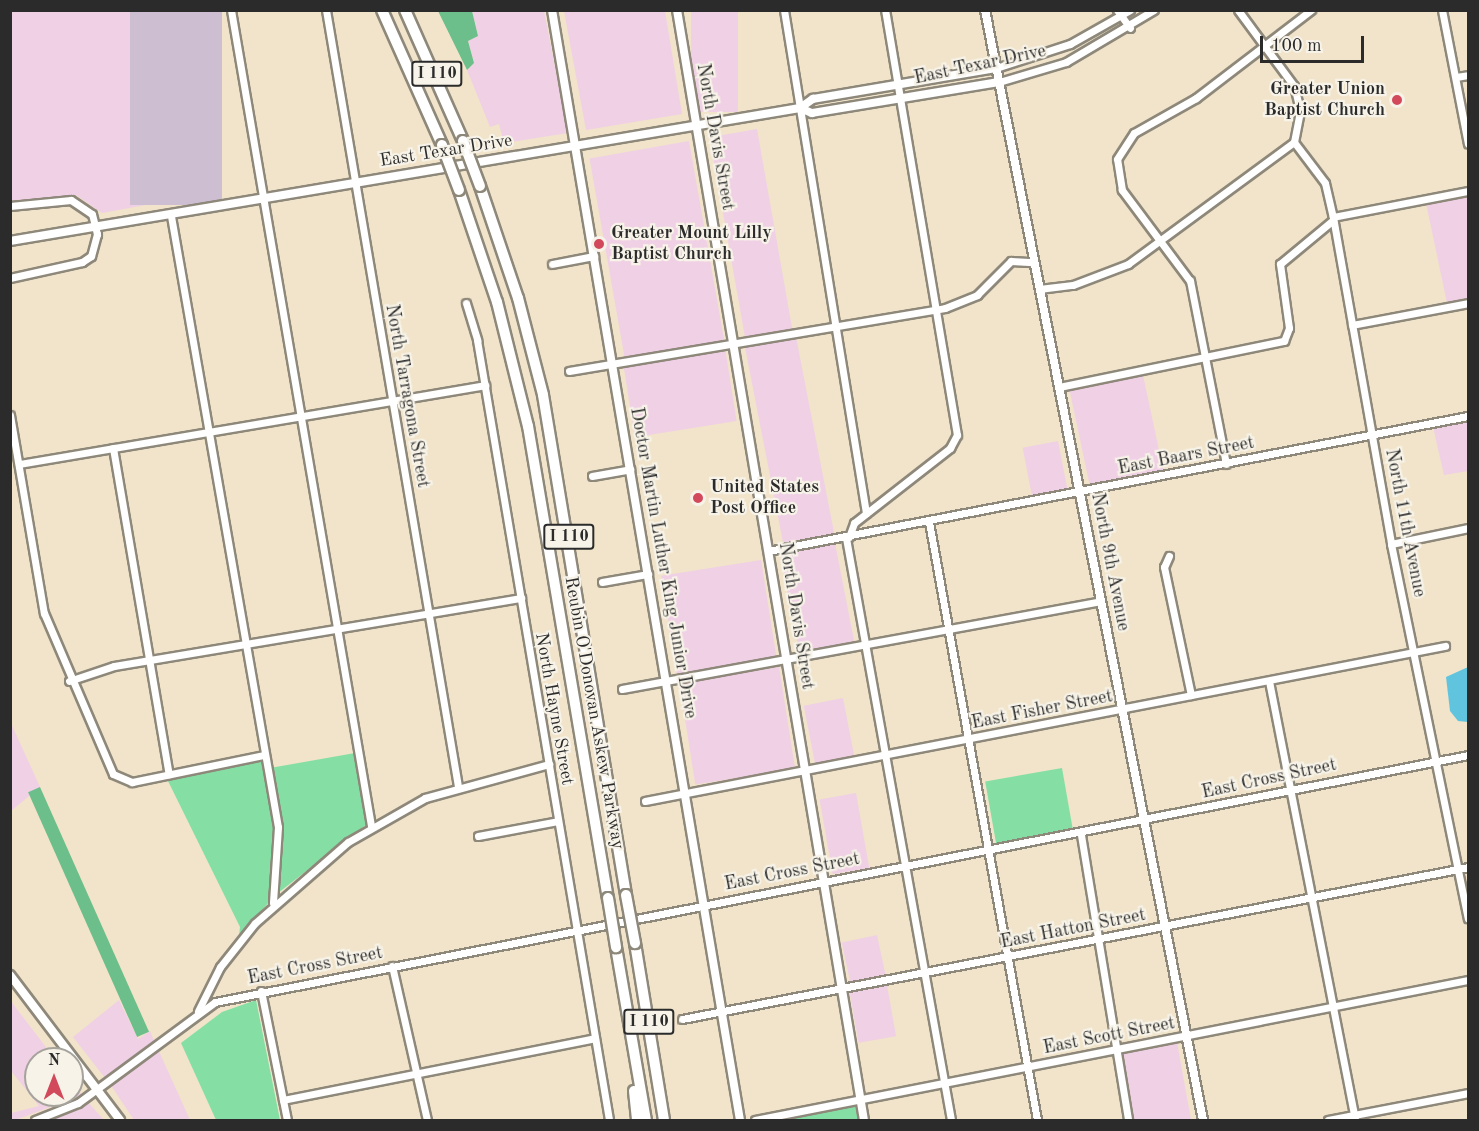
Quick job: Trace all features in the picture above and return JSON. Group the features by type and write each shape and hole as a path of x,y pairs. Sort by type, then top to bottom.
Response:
{"highway":[{"path":"374,10 413,77"},
{"name":"Reubin O'Donovan Askew Parkway","path":"382,10 413,77 459,190 497,302 528,426 627,1019 646,1120"},
{"name":"Reubin O'Donovan Askew Parkway","path":"405,10 463,141 480,186 518,298 548,418 664,1120"},
{"path":"627,1019 637,1120"},
{"path":"661,1101 671,1120"}],"main road":[{"name":"Doctor Martin Luther King Junior Drive","path":"552,10 740,1120"},
{"name":"North Davis Street","path":"677,10 864,1120"},
{"name":"North 9th Avenue","path":"985,10 1203,1120"},
{"name":"East Texar Drive","path":"10,241 171,216 262,198 800,108 813,99 996,68"},
{"name":"East Texar Drive","path":"800,108 812,113 999,82"},
{"path":"10,975 120,1120"}],"street":[{"path":"231,10 371,826"},
{"name":"North Tarragona Street","path":"326,10 458,786"},
{"path":"784,10 866,513"},
{"path":"885,10 957,435 950,448 850,527 847,538 951,1120"},
{"name":"East Texar Drive","path":"996,68 1070,44 1119,14 1130,10"},
{"name":"East Texar Drive","path":"999,82 1066,62 1130,28 1154,10"},
{"path":"1039,289 1095,279 1162,243 1294,142 1297,95 1238,10"},
{"path":"1226,464 1190,281 1122,190 1116,174 1119,150 1134,133 1196,98 1311,10"},
{"path":"1442,10 1468,144"},
{"path":"1119,14 1130,28"},
{"path":"1456,77 1468,75"},
{"name":"North 11th Avenue","path":"1294,142 1321,175 1332,219 1373,435 1390,544 1416,652 1468,918"},
{"path":"1059,387 1279,344 1289,332 1279,274 1283,258 1332,219 1468,191"},
{"path":"10,206 71,200 87,209 97,227 87,260 10,278"},
{"path":"171,216 279,846 273,903"},
{"path":"552,264 594,256"},
{"path":"569,370 936,309 978,295 1011,261 1033,262"},
{"name":"North Hayne Street","path":"465,303 485,385 609,1120"},
{"path":"1353,326 1468,303"},
{"path":"19,464 485,385"},
{"path":"10,415 44,613 69,681 110,770 121,781 263,755"},
{"name":"East Baars Street","path":"768,551 847,538 1468,416"},
{"path":"113,448 169,774"},
{"path":"592,476 630,469"},
{"path":"929,522 992,852 1037,1120"},
{"path":"1390,544 1468,528"},
{"path":"1169,556 1164,567 1191,695"},
{"path":"602,582 648,574"},
{"path":"69,681 149,660 521,598"},
{"path":"622,690 786,662 1101,601"},
{"name":"East Fisher Street","path":"645,801 1445,646"},
{"path":"1269,681 1355,1118"},
{"name":"East Cross Street","path":"38,1120 96,1089 198,1011 261,992 824,880 1081,835 1143,820 1468,754"},
{"path":"198,1011 220,967 273,903 371,826 458,786 549,764"},
{"path":"478,836 558,821"},
{"path":"1081,835 1128,1120"},
{"name":"East Hatton Street","path":"682,1019 1468,867"},
{"path":"392,966 427,1120"},
{"name":"East Scott Street","path":"755,1120 1468,980"},
{"path":"261,992 287,1120"},
{"path":"283,1100 595,1038"},
{"path":"1328,1120 1355,1118 1468,1093"}],"shaded area":[{"path":"11,11 130,11 162,202 102,213 76,195 11,201"},
{"path":"130,11 222,11 222,205 130,205"},
{"path":"472,11 544,11 568,133 504,143 499,124 490,127 467,70 474,63 468,41 478,36"},
{"path":"564,11 665,11 682,114 586,130"},
{"path":"691,11 738,11 738,112 691,112"},
{"path":"757,129 792,329 745,337 710,137"},
{"path":"689,141 724,341 625,358 590,159"},
{"path":"1468,195 1468,299 1447,303 1426,203"},
{"path":"796,337 835,536 784,546 745,347"},
{"path":"725,348 737,421 635,437 623,364"},
{"path":"1143,375 1164,472 1090,487 1070,391"},
{"path":"1468,420 1468,471 1444,475 1433,427"},
{"path":"1058,441 1068,491 1032,498 1023,448"},
{"path":"835,543 855,644 800,655 780,554"},
{"path":"761,560 777,659 677,675 661,576"},
{"path":"779,667 795,769 695,785 679,683"},
{"path":"843,698 854,757 815,765 804,706"},
{"path":"10,721 40,787 11,811 10,811"},
{"path":"856,793 869,868 833,874 820,799"},
{"path":"877,935 886,977 851,985 842,942"},
{"path":"887,985 896,1036 859,1043 850,992"},
{"path":"10,1000 46,1047 24,1047 24,1087 11,1071"},
{"path":"119,1000 138,1039 150,1031 154,1041 105,1078 84,1051 84,1047 81,1047 73,1037"},
{"path":"1177,1042 1191,1120 1132,1120 1121,1053"},
{"path":"158,1049 190,1120 134,1120 110,1084"},
{"path":"87,1101 104,1120 52,1120 77,1107 84,1107 84,1103"},
{"path":"35,1107 50,1107 18,1119 11,1119 11,1113"}],"green space":[{"path":"438,11 472,11 478,36 468,41 474,63 467,70"},
{"path":"355,753 367,824 278,893 282,845 270,768"},
{"path":"261,759 274,827 273,885 270,901 239,936 240,927 167,779"},
{"path":"1062,768 1073,830 996,844 985,782"},
{"path":"40,787 149,1032 137,1037 28,792"},
{"path":"256,1000 280,1120 216,1120 181,1043 222,1012"},
{"path":"855,1105 858,1120 782,1120"}],"water":[{"path":"1468,667 1468,722 1458,721 1450,711 1446,677"}],"place":[{"name":"Greater Union Baptist Church","path":"1397,100"},
{"name":"Greater Mount Lilly Baptist Church","path":"599,244"},
{"name":"United States Post Office","path":"698,498"}]}
